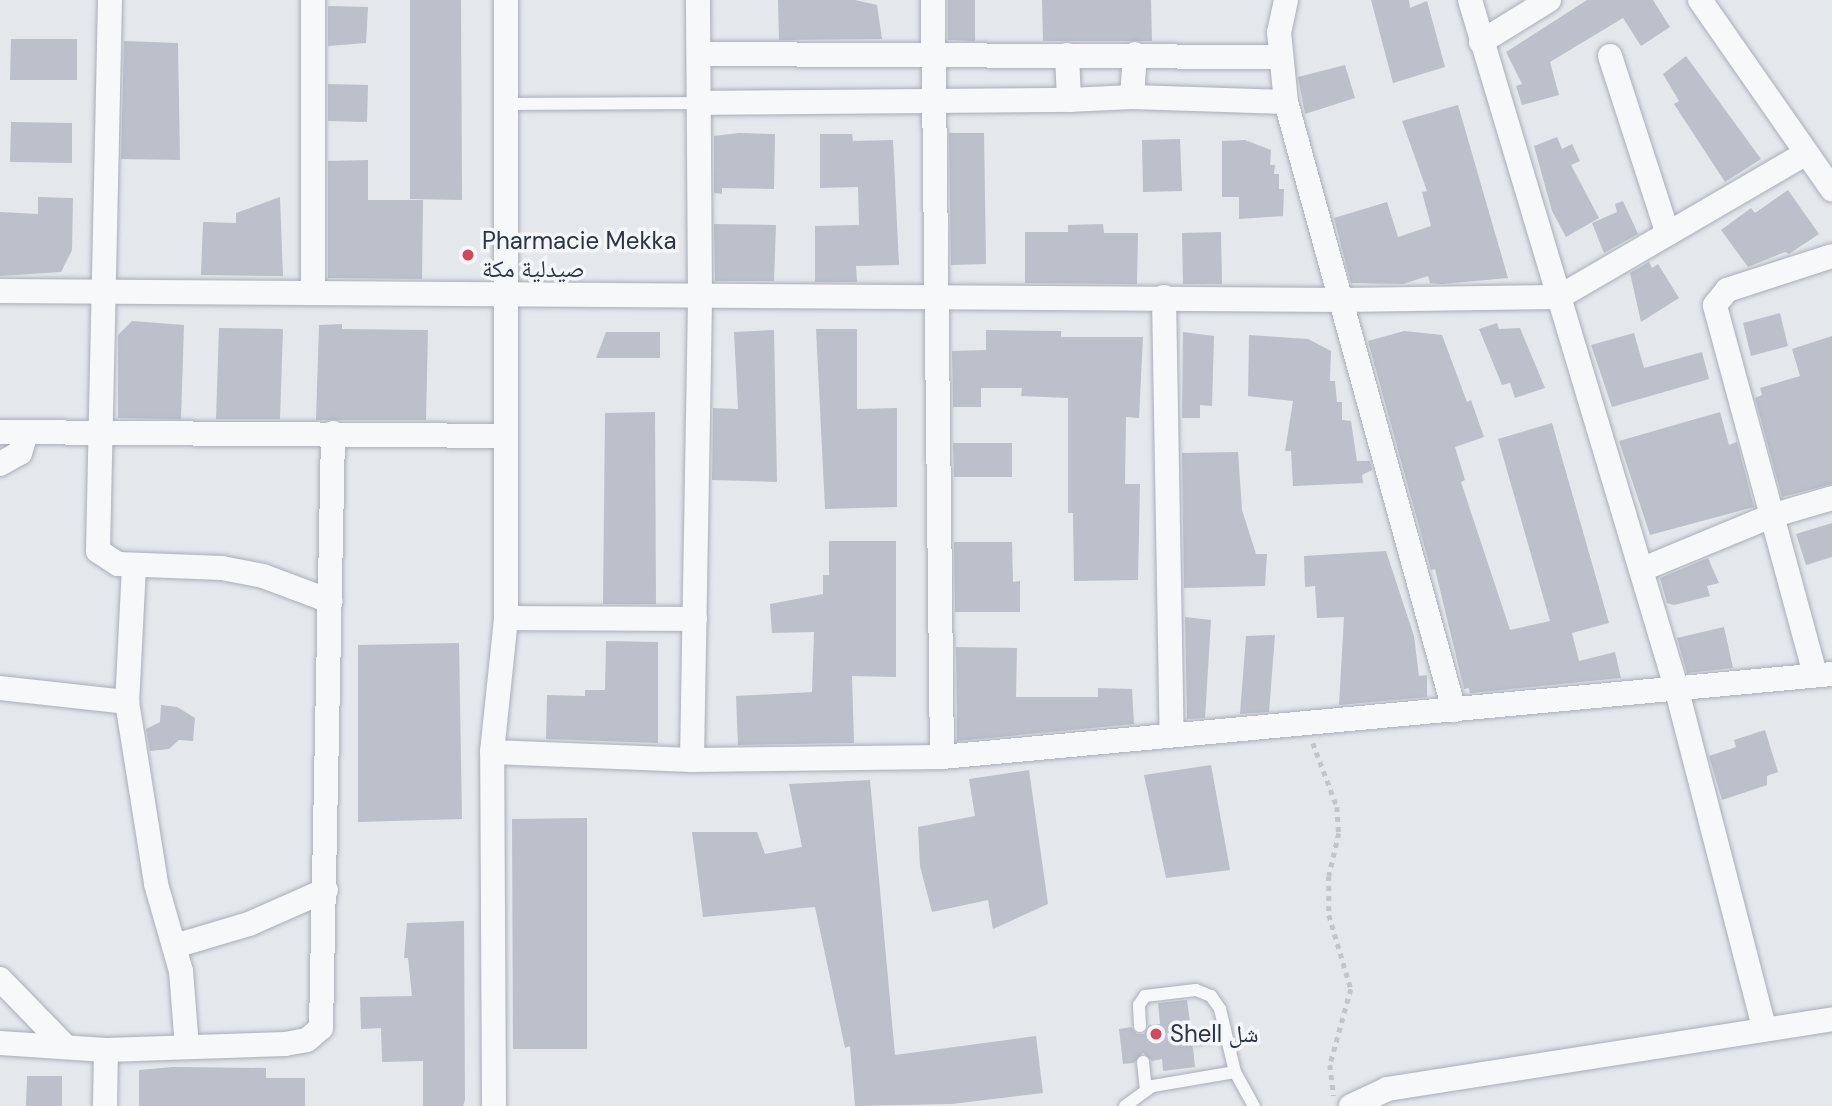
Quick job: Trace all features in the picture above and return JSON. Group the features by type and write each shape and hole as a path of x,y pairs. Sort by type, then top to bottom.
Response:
{"street":[{"path":"110,0 98,436 99,551 110,562 134,566 222,568 263,576 330,601"},
{"path":"313,0 313,292"},
{"path":"494,1106 492,752 506,618 506,0"},
{"path":"692,760 700,294 698,0"},
{"path":"933,0 939,295 942,757"},
{"path":"1286,0 1279,57 1286,102 1454,710"},
{"path":"1471,0 1481,42 1643,569 1765,1030"},
{"path":"1481,42 1549,0"},
{"path":"1700,0 1832,189"},
{"path":"699,54 934,58 1135,54 1279,57"},
{"path":"1132,97 1135,54"},
{"path":"1067,55 1069,100"},
{"path":"1610,56 1668,234"},
{"path":"699,103 934,103 1132,97 1286,102"},
{"path":"0,291 939,295 1342,300 1559,297 1805,154"},
{"path":"492,752 692,760 942,757 1823,674 1771,516 1715,305 1727,290 1832,256"},
{"path":"1164,297 1172,734"},
{"path":"0,432 98,436 333,433 506,436"},
{"path":"0,464 20,453 26,433"},
{"path":"0,1043 106,1050 298,1043 316,1036 323,1019 333,433"},
{"path":"1643,569 1771,516 1832,498"},
{"path":"134,566 127,702 156,884 185,996 187,1047"},
{"path":"506,618 695,619"},
{"path":"0,688 127,702"},
{"path":"174,946 249,924 326,890"},
{"path":"0,979 66,1047"},
{"path":"1351,1106 1387,1089 1832,1019"},
{"path":"105,1106 106,1050"}],"lane":[{"path":"506,104 699,103"},
{"path":"1140,1026 1139,1005 1145,996 1196,990 1217,1002 1235,1072 1254,1106"},
{"path":"1192,1038 1225,1035"},
{"path":"1143,1062 1146,1089"},
{"path":"1125,1106 1146,1089 1235,1072"}],"path":[{"path":"1308,721 1339,820 1327,895 1334,935 1351,989 1330,1065 1338,1106"}],"building":[{"path":"410,0 461,0 462,200 410,199"},
{"path":"778,0 855,0 877,5 882,39 779,40"},
{"path":"948,0 975,0 975,41 948,40"},
{"path":"1042,0 1151,0 1152,41 1043,41"},
{"path":"1371,0 1409,0 1410,8 1427,1 1445,67 1393,83"},
{"path":"1587,0 1653,0 1670,27 1641,46 1623,18 1550,62 1559,95 1522,105 1516,86 1522,84 1506,52"},
{"path":"328,6 368,7 366,43 328,46"},
{"path":"11,39 77,39 77,80 10,80"},
{"path":"124,41 178,43 180,160 121,159"},
{"path":"1686,56 1761,159 1725,182 1674,104 1679,101 1663,74"},
{"path":"1345,65 1355,98 1305,114 1298,77"},
{"path":"328,84 368,85 367,122 328,121"},
{"path":"1458,105 1508,278 1442,284 1430,283 1428,276 1403,284 1351,283 1334,218 1387,202 1398,237 1431,226 1422,192 1427,191 1402,121"},
{"path":"11,122 72,123 72,163 10,162"},
{"path":"739,133 775,134 774,189 722,188 722,194 714,193 714,136"},
{"path":"949,133 984,133 986,264 951,265"},
{"path":"820,134 852,134 853,141 893,140 899,265 856,266 857,282 815,282 815,226 859,225 858,187 820,188"},
{"path":"1557,137 1562,149 1572,144 1580,161 1571,165 1599,218 1566,237 1552,211 1534,146"},
{"path":"1180,139 1182,191 1143,192 1142,140"},
{"path":"1245,140 1271,150 1270,165 1275,165 1274,174 1279,174 1279,189 1284,189 1283,216 1239,219 1239,197 1222,197 1222,141"},
{"path":"368,160 368,200 423,200 422,279 328,278 328,161"},
{"path":"1788,190 1819,234 1789,254 1785,252 1748,267 1721,230 1751,208 1755,213"},
{"path":"38,197 73,198 72,250 61,272 0,276 0,212 38,214"},
{"path":"280,197 283,276 201,275 203,222 236,223 236,213"},
{"path":"1623,201 1638,234 1604,253 1592,223 1617,212 1615,204"},
{"path":"714,224 776,225 774,281 715,281"},
{"path":"1103,224 1104,233 1138,233 1137,284 1025,283 1025,232 1068,232 1068,225"},
{"path":"1221,232 1222,284 1183,284 1182,233"},
{"path":"1649,262 1652,268 1658,264 1679,298 1641,322 1630,273"},
{"path":"1780,313 1788,346 1751,356 1743,323"},
{"path":"132,321 184,325 181,419 118,418 118,335"},
{"path":"1497,323 1499,329 1520,328 1545,388 1515,398 1510,383 1502,385 1479,329"},
{"path":"342,324 342,329 428,330 426,420 316,420 319,325"},
{"path":"219,328 283,329 280,419 216,419"},
{"path":"816,329 857,329 857,409 897,408 897,507 825,509"},
{"path":"774,330 777,482 712,480 713,408 738,409 734,332"},
{"path":"986,330 1061,331 1061,337 1143,337 1139,418 1126,417 1125,484 1140,484 1138,580 1074,581 1073,513 1068,513 1068,398 1021,396 1022,388 981,388 981,407 953,407 952,351 986,350"},
{"path":"1404,331 1442,335 1467,402 1471,400 1484,437 1455,447 1465,480 1461,482 1510,630 1550,621 1498,439 1552,423 1609,623 1572,633 1579,661 1615,652 1621,678 1470,693 1469,688 1464,689 1435,569 1431,570 1368,341"},
{"path":"606,332 660,332 660,358 596,358"},
{"path":"1183,332 1214,336 1212,406 1200,405 1200,418 1182,418"},
{"path":"1634,333 1644,368 1702,352 1709,379 1612,407 1591,345"},
{"path":"1249,335 1308,339 1331,351 1330,381 1335,381 1337,402 1342,402 1342,420 1351,421 1357,461 1370,461 1372,470 1362,475 1363,483 1293,486 1291,451 1285,451 1293,401 1248,396"},
{"path":"1832,336 1832,484 1782,497 1755,398 1762,395 1760,388 1800,376 1792,349"},
{"path":"655,412 656,604 603,604 605,413"},
{"path":"1720,412 1729,445 1737,442 1754,507 1650,535 1619,441"},
{"path":"953,443 1012,443 1012,477 954,477"},
{"path":"1238,452 1242,510 1256,554 1267,554 1265,586 1184,588 1182,453"},
{"path":"1832,523 1832,557 1806,565 1796,534"},
{"path":"829,541 896,541 896,677 852,676 854,743 738,745 736,696 812,692 814,632 772,633 770,604 823,594 823,575 829,575"},
{"path":"954,542 1012,542 1013,582 1020,581 1020,612 955,612"},
{"path":"1386,551 1414,636 1419,676 1427,675 1427,697 1339,705 1344,617 1317,618 1315,586 1305,587 1304,556"},
{"path":"1708,558 1719,583 1707,586 1710,596 1674,605 1667,603 1660,578"},
{"path":"1185,617 1211,620 1205,718 1187,719"},
{"path":"1724,627 1733,668 1687,673 1677,638"},
{"path":"1275,635 1269,712 1240,714 1246,636"},
{"path":"606,641 658,642 658,743 546,739 547,695 585,696 585,690 605,690"},
{"path":"459,643 462,819 358,822 358,645"},
{"path":"956,647 1017,648 1016,697 1098,697 1098,688 1132,689 1134,724 957,741"},
{"path":"161,705 177,707 195,718 193,741 179,740 169,749 150,751 146,729 160,722"},
{"path":"1765,730 1778,772 1767,776 1767,785 1722,800 1709,756 1736,747 1734,740"},
{"path":"1211,765 1230,870 1166,878 1144,775"},
{"path":"1029,770 1048,904 993,929 988,900 932,912 920,866 918,827 975,816 969,779"},
{"path":"870,780 895,1055 1036,1036 1043,1093 952,1104 855,1106 850,1046 845,1048 815,907 703,917 692,832 757,832 765,854 802,847 789,784"},
{"path":"587,818 587,1049 513,1049 512,819"},
{"path":"464,921 465,1100 463,1106 423,1106 423,1061 382,1062 381,1028 361,1029 360,997 412,996 408,958 404,958 407,923"},
{"name":"Shell شل","path":"1187,1000 1191,1029 1183,1039 1193,1047 1195,1067 1163,1071 1162,1059 1152,1061 1143,1053 1134,1063 1123,1064 1119,1029 1131,1027 1137,1034 1144,1034 1149,1025 1160,1024 1158,1003"},
{"path":"173,1067 266,1068 266,1078 305,1078 305,1106 139,1106 139,1070"},
{"path":"27,1076 62,1076 62,1106 26,1106"}],"place":[{"name":"Pharmacie Mekka صيدلية مكة","path":"468,255"},
{"name":"Shell شل","path":"1156,1034"}]}
